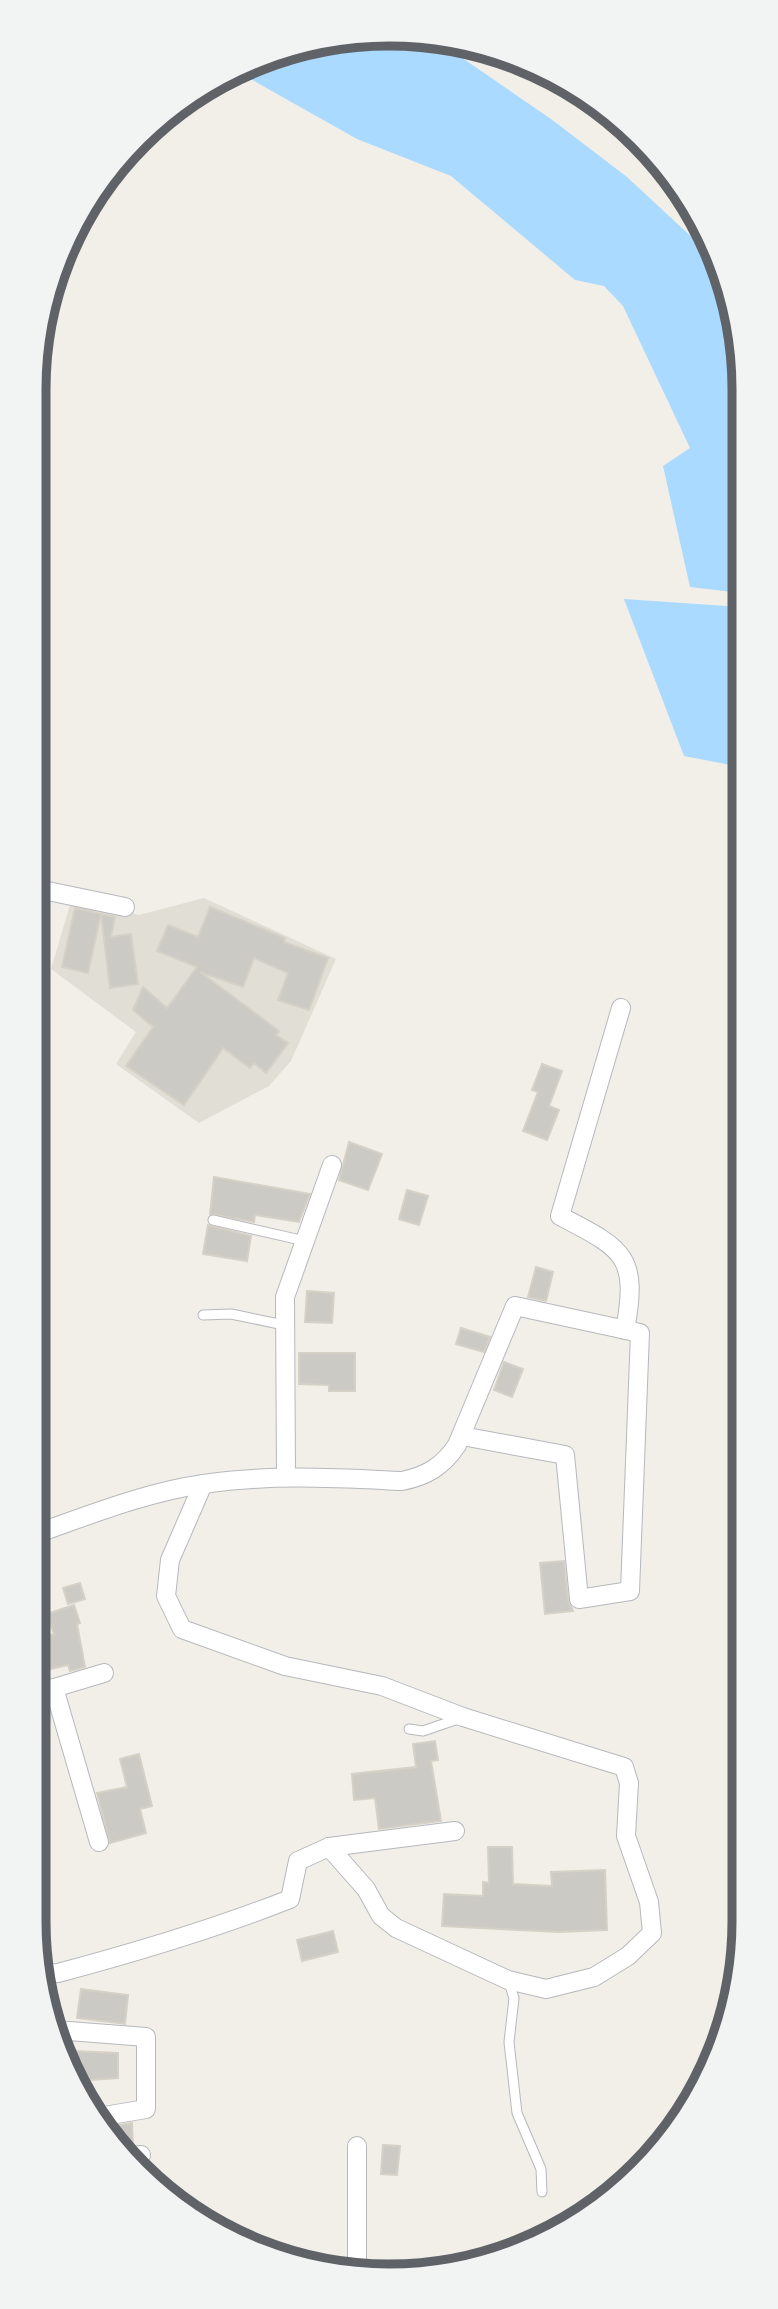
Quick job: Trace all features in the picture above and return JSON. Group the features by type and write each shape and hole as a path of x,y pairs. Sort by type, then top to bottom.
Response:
{"street":[{"path":"46,891 125,907"},
{"path":"621,1008 560,1216 602,1238 628,1264 632,1294 625,1329"},
{"path":"286,1477 285,1297 332,1165"},
{"path":"46,1530 133,1501 203,1484 286,1477 410,1480 445,1462 462,1436 515,1306 640,1333 630,1591 579,1599 565,1455 462,1436"},
{"path":"203,1484 170,1560 166,1595 182,1629 285,1666 382,1686 463,1717 624,1768 629,1783 626,1836 649,1902 652,1933 628,1956 594,1977 546,1989 508,1980 396,1928 381,1916 366,1889 329,1847"},
{"path":"46,1690 104,1673"},
{"path":"54,1688 99,1842"},
{"path":"50,1974 144,1950 234,1921 290,1899 298,1861 329,1847 455,1831"},
{"path":"65,2033 69,2031 146,2037 146,2109 106,2116"},
{"path":"357,2262 358,2146"}],"lane":[{"path":"213,1220 305,1241"},
{"path":"203,1315 231,1314 284,1325"},
{"path":"409,1728 423,1731 463,1717"},
{"path":"508,1980 514,1998 509,2042 517,2113 541,2169 542,2192"}],"shaded area":[{"path":"72,898 139,915 204,898 336,959 291,1061 269,1086 199,1123 116,1064 136,1032 51,969"}],"water":[{"path":"411,46 453,51 551,119 627,177 701,247 721,300 730,344 732,592 690,587 663,466 690,448 623,306 604,286 575,280 451,176 357,139 247,77 300,57 344,48"},
{"path":"624,599 732,606 732,765 684,756"}],"building":[{"path":"210,907 285,938 284,942 328,958 309,1010 278,1000 288,973 254,958 243,987 200,972 279,1031 276,1035 288,1043 266,1073 254,1063 250,1068 223,1048 184,1105 126,1066 153,1027 133,1010 143,987 167,1008 197,967 157,951 168,925 198,937"},
{"path":"75,908 101,914 88,973 62,967"},
{"path":"101,914 115,917 111,937 131,934 138,984 110,988"},
{"path":"542,1064 562,1071 549,1106 559,1110 547,1140 523,1131 538,1092 532,1090"},
{"path":"349,1142 382,1154 368,1190 339,1180"},
{"path":"214,1177 310,1194 299,1222 255,1215 254,1222 210,1214"},
{"path":"407,1190 428,1196 419,1225 399,1219"},
{"path":"208,1225 251,1236 247,1261 203,1254"},
{"path":"536,1267 553,1272 546,1301 528,1297"},
{"path":"307,1291 334,1293 332,1323 305,1322"},
{"path":"461,1328 490,1337 484,1352 456,1344"},
{"path":"299,1353 355,1353 355,1391 329,1391 329,1385 299,1384"},
{"path":"504,1362 523,1369 512,1397 494,1390"},
{"path":"564,1561 568,1600 573,1611 545,1614 540,1563"},
{"path":"80,1583 85,1599 68,1604 63,1588"},
{"path":"74,1605 80,1623 77,1624 85,1667 70,1671 68,1665 46,1670 46,1636 54,1634 47,1614"},
{"path":"435,1741 438,1760 431,1761 441,1821 379,1829 375,1798 354,1800 352,1774 416,1767 413,1744"},
{"path":"139,1754 152,1806 140,1809 146,1833 110,1843 97,1793 127,1787 120,1759"},
{"path":"488,1847 512,1847 513,1884 552,1886 551,1872 605,1870 607,1930 559,1932 442,1926 444,1894 483,1896 483,1882 489,1883"},
{"path":"333,1931 338,1952 302,1961 297,1940"},
{"path":"81,1989 128,1995 125,2024 77,2018"},
{"path":"72,2051 118,2053 118,2078 86,2080"},
{"path":"132,2123 133,2145 130,2145 114,2126"},
{"path":"383,2145 400,2146 397,2175 381,2174"}]}
